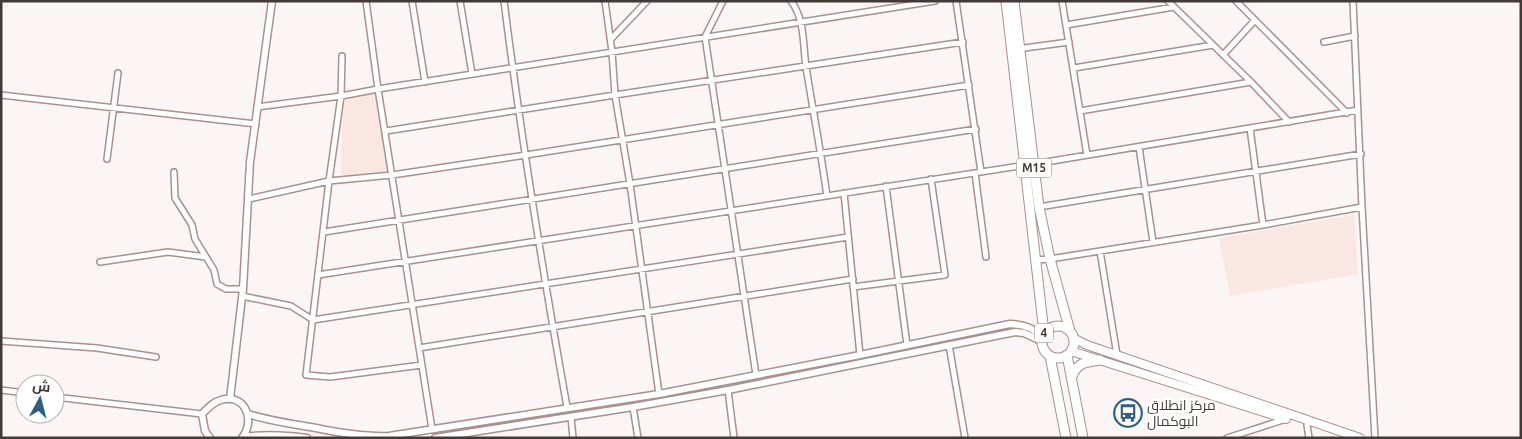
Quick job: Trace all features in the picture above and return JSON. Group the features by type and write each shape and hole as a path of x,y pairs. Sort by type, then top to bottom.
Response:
{"highway":[{"name":"M15","path":"1006,1 1016,49"},
{"name":"M15","path":"1014,1 1016,49 1030,164 1043,337"},
{"name":"M15","path":"1030,164 1050,259 1071,335"},
{"name":"4","path":"1050,356 1059,358 1069,353 1073,347 1071,335 1064,327 1050,328 1043,337 1044,350 1050,356 1054,370 1066,438"},
{"name":"4","path":"1069,353 1072,376"},
{"path":"1083,438 1072,376 1076,368 1082,364 1100,360"}],"main road":[{"path":"1071,335 1117,355 1344,438"},
{"path":"1069,353 1100,360 1287,419 1360,438"},
{"path":"1123,367 1126,358"}],"street":[{"path":"230,399 242,293 250,162 272,1"},
{"path":"366,1 378,89 432,430"},
{"path":"412,1 426,82"},
{"path":"460,1 472,74"},
{"path":"504,1 512,68 567,408"},
{"path":"605,1 611,39 615,94 630,184 659,394"},
{"path":"611,39 647,1"},
{"path":"723,1 705,38 756,375"},
{"path":"257,107 341,96 935,1"},
{"path":"956,1 981,172"},
{"path":"1062,1 1087,155"},
{"path":"1168,1 1289,122"},
{"path":"1236,1 1347,112"},
{"path":"1353,1 1375,438"},
{"path":"793,2 801,21 806,66 827,196"},
{"path":"1066,26 1174,7"},
{"path":"1223,55 1255,20"},
{"path":"1324,42 1355,36"},
{"path":"386,131 615,94 963,42"},
{"path":"1016,49 1069,42"},
{"path":"1074,68 1213,45"},
{"path":"342,56 341,96 306,375 330,377 422,365"},
{"path":"107,159 118,73"},
{"path":"1080,111 1251,82"},
{"path":"249,199 329,182 526,155 969,85"},
{"path":"1,95 256,124"},
{"path":"318,275 975,173 1358,110"},
{"path":"1250,128 1264,225"},
{"path":"324,232 976,129"},
{"path":"1139,146 1153,242"},
{"path":"1039,207 1361,154"},
{"path":"174,172 175,198 192,224 195,239 214,270 217,284 226,289 290,306 313,320 848,236"},
{"path":"975,173 986,257"},
{"path":"853,287 945,275 931,179"},
{"path":"886,186 908,345"},
{"path":"844,193 860,355"},
{"path":"1037,260 1264,225 1362,207"},
{"path":"1100,251 1117,355"},
{"path":"100,262 168,252 206,257"},
{"path":"419,348 852,279"},
{"path":"248,414 286,423 373,437 389,436 659,394 1010,324 1034,328 1043,337"},
{"path":"435,438 728,390 1015,332 1043,337"},
{"path":"1,341 97,348 156,357"},
{"path":"949,345 965,438"},
{"path":"1,390 15,392"},
{"path":"728,390 734,438"},
{"path":"65,398 202,414"},
{"path":"202,414 214,402 222,399 238,402 248,414 249,422 242,438"},
{"path":"633,407 638,438"},
{"path":"202,414 205,431 210,438"},
{"path":"571,416 573,438"},
{"path":"1227,438 1287,419"},
{"path":"1303,423 1309,438"},
{"path":"242,438 280,434 307,438"}],"shaded area":[{"path":"375,93 387,171 341,179 343,99"},
{"path":"1354,215 1358,274 1230,296 1219,238"}],"place":[{"name":"مركز انطلاق البوكمال","path":"1128,413"}]}
